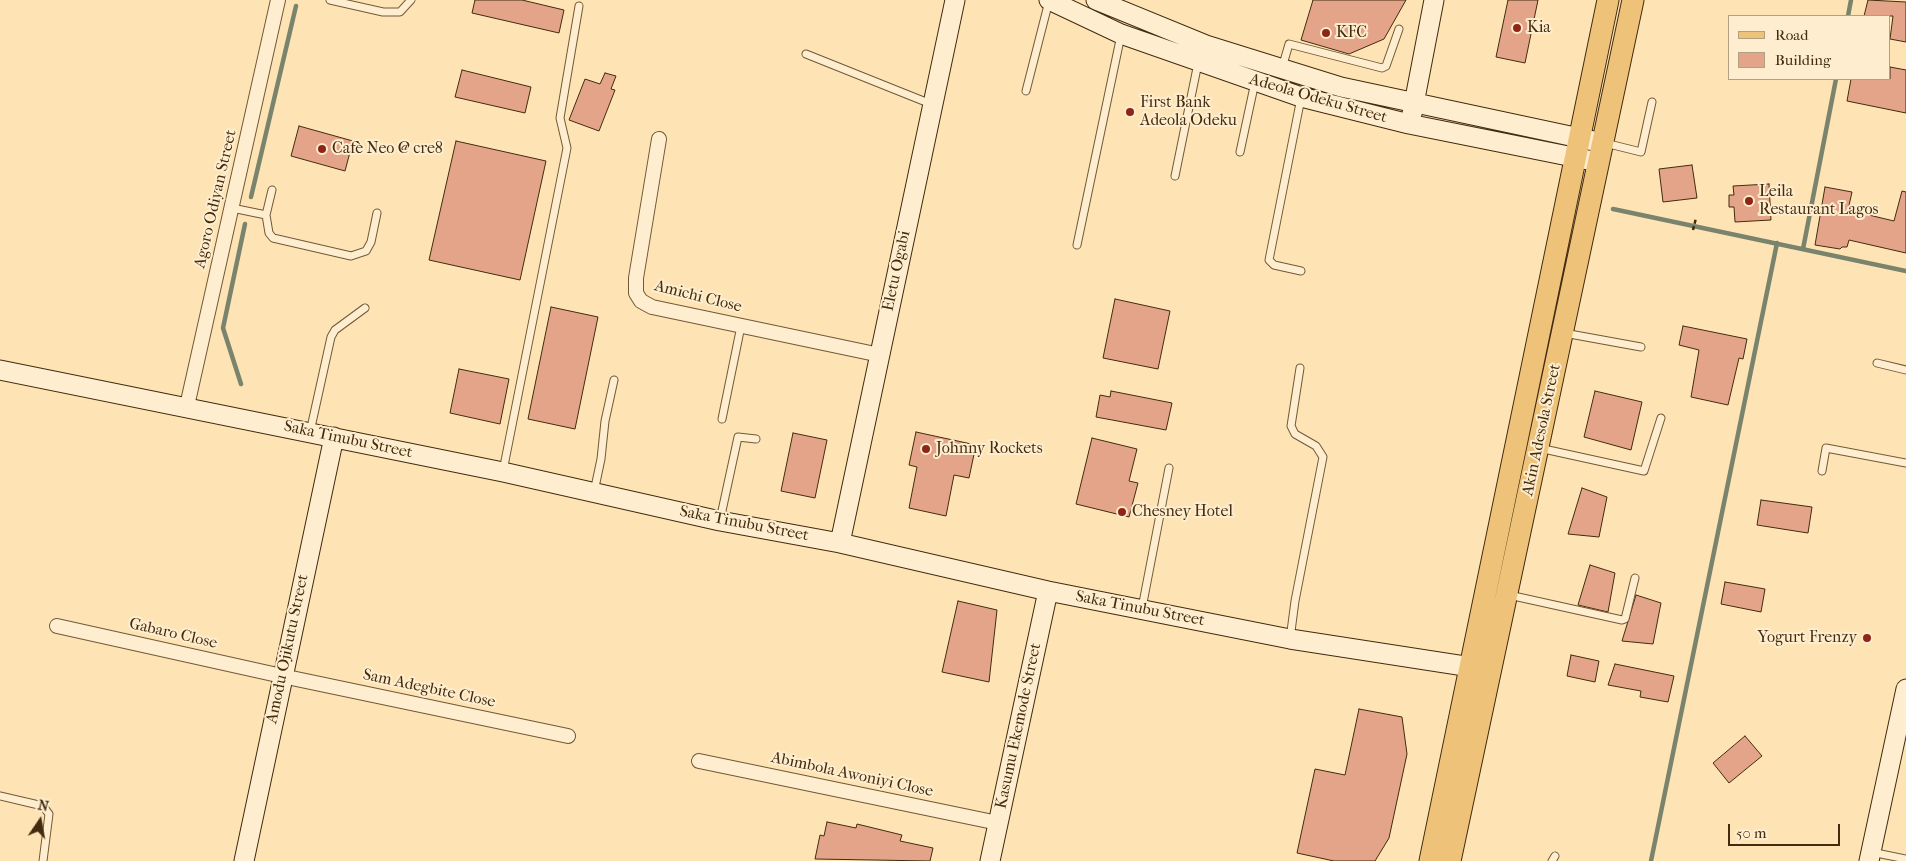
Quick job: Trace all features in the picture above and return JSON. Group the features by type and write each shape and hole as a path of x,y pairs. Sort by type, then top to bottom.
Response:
{"main road":[{"name":"Akin Adesola Street","path":"1450,861 1480,668 1532,374 1576,147 1608,0"},
{"name":"Akin Adesola Street","path":"1430,861 1480,668 1506,594 1539,448 1633,0"}],"street":[{"name":"Agoro Odiyan Street","path":"187,406 278,0"},
{"name":"Eletu Ogabi","path":"840,543 955,0"},
{"name":"Adeola Odeku Street","path":"1049,0 1121,34 1198,63 1301,97 1410,124 1576,147"},
{"name":"Adeola Odeku Street","path":"1096,0 1206,45 1282,70 1341,87 1414,103 1600,152"},
{"path":"1410,124 1434,0"},
{"name":"Amichi Close","path":"659,139 636,278 636,293 641,301 652,308 880,354"},
{"name":"Saka Tinubu Street","path":"0,370 187,406 502,472 720,521 840,543 1048,591 1290,639 1480,668"},
{"name":"Amodu Ojikutu Street","path":"244,861 334,438"},
{"name":"Kasumu Ekemode Street","path":"990,861 1048,591"},
{"name":"Gabaro Close","path":"56,626 282,676"},
{"name":"Sam Adegbite Close","path":"282,676 568,736"},
{"path":"1870,856 1906,690"},
{"name":"Abimbola Awoniyi Close","path":"699,761 998,824"}],"lane":[{"path":"330,0 383,12 400,12 411,0"},
{"path":"1026,92 1049,0"},
{"path":"502,472 568,148 560,118 579,6"},
{"path":"1282,70 1289,44 1382,68 1386,66 1399,30"},
{"path":"1077,245 1121,34"},
{"path":"806,54 933,105"},
{"path":"1175,176 1198,63"},
{"path":"1240,152 1255,82"},
{"path":"1301,97 1269,260 1274,265 1301,271"},
{"path":"1600,152 1642,152 1652,102"},
{"path":"272,190 266,216 269,233 273,238 350,256 366,251 371,242 377,213"},
{"path":"232,208 266,216"},
{"path":"310,432 334,330 365,308"},
{"path":"722,419 741,326"},
{"path":"1562,332 1641,347"},
{"path":"1877,363 1906,370"},
{"path":"1290,639 1295,601 1323,457 1316,446 1295,434 1291,426 1300,368"},
{"path":"594,492 602,459 605,421 614,380"},
{"path":"1539,448 1644,471 1661,418"},
{"path":"720,521 738,437 756,439"},
{"path":"1822,471 1826,448 1906,463"},
{"path":"1142,609 1170,468"},
{"path":"1506,594 1622,620 1625,619 1636,578"},
{"path":"0,796 43,806 49,814 43,861"},
{"path":"1870,856 1906,859"}],"path":[{"path":"1693,229 1695,219"}],"building":[{"path":"475,0 522,0 564,10 559,33 472,13"},
{"path":"1313,0 1406,0 1384,39 1349,54 1301,40"},
{"name":"Kia","path":"1508,0 1538,0 1525,63 1496,57"},
{"path":"1868,0 1906,2 1906,42 1891,39 1893,16 1864,15"},
{"path":"1891,67 1906,70 1906,113 1847,101 1851,80 1891,80"},
{"path":"462,70 531,87 525,113 455,97"},
{"path":"605,73 616,76 611,89 615,90 599,131 569,120 585,79 600,84"},
{"name":"Cafè Neo @ cre8","path":"299,126 353,141 345,171 291,156"},
{"path":"456,141 546,161 520,280 429,260"},
{"path":"1692,165 1697,198 1663,202 1659,169"},
{"name":"Leila Restaurant Lagos","path":"1769,184 1771,220 1735,222 1734,207 1729,207 1729,195 1734,195 1733,186"},
{"path":"1825,187 1852,192 1848,210 1894,221 1902,191 1906,192 1906,253 1849,240 1847,247 1840,249 1815,245"},
{"path":"1115,299 1170,311 1158,369 1103,358"},
{"path":"551,307 598,317 575,429 528,419"},
{"path":"1683,326 1747,339 1743,359 1739,358 1728,405 1691,397 1699,350 1679,345"},
{"path":"459,369 509,379 500,424 450,413"},
{"path":"1111,391 1172,403 1166,430 1096,417 1100,395 1110,397"},
{"path":"1595,391 1642,402 1631,450 1584,437"},
{"path":"916,432 976,445 969,478 954,475 946,516 909,508 917,467 909,465"},
{"path":"793,433 827,440 815,498 781,491"},
{"path":"1092,438 1137,449 1129,481 1138,483 1129,517 1076,504"},
{"path":"1582,488 1607,497 1599,537 1568,534"},
{"path":"1761,500 1812,507 1808,533 1757,525"},
{"path":"1590,565 1615,573 1608,612 1578,605"},
{"path":"1725,582 1765,589 1761,612 1721,604"},
{"path":"1636,595 1661,603 1653,644 1622,641"},
{"path":"958,601 997,610 989,682 942,672"},
{"path":"1571,655 1599,661 1595,682 1567,676"},
{"path":"1615,664 1674,676 1668,702 1640,697 1641,691 1608,685"},
{"path":"1359,709 1402,717 1407,754 1389,838 1375,861 1334,861 1297,853 1315,769 1345,775"},
{"path":"1745,736 1762,756 1729,783 1713,763"},
{"path":"827,822 856,828 857,824 902,835 900,841 933,848 930,861 815,859 820,835 824,836"}],"waterway":[{"path":"1848,15 1851,0"},
{"path":"251,197 296,6"},
{"path":"1803,249 1836,80"},
{"path":"1613,209 1906,271"},
{"path":"241,384 223,328 245,224"},
{"path":"1651,861 1777,243"}],"place":[{"name":"Kia","path":"1517,28"},
{"name":"KFC","path":"1326,33"},
{"name":"First Bank Adeola Odeku","path":"1130,112"},
{"name":"Cafè Neo @ cre8","path":"322,149"},
{"name":"Leila Restaurant Lagos","path":"1749,201"},
{"name":"Johnny Rockets","path":"926,449"},
{"name":"Chesney Hotel","path":"1122,512"},
{"name":"Yogurt Frenzy","path":"1867,638"}]}
